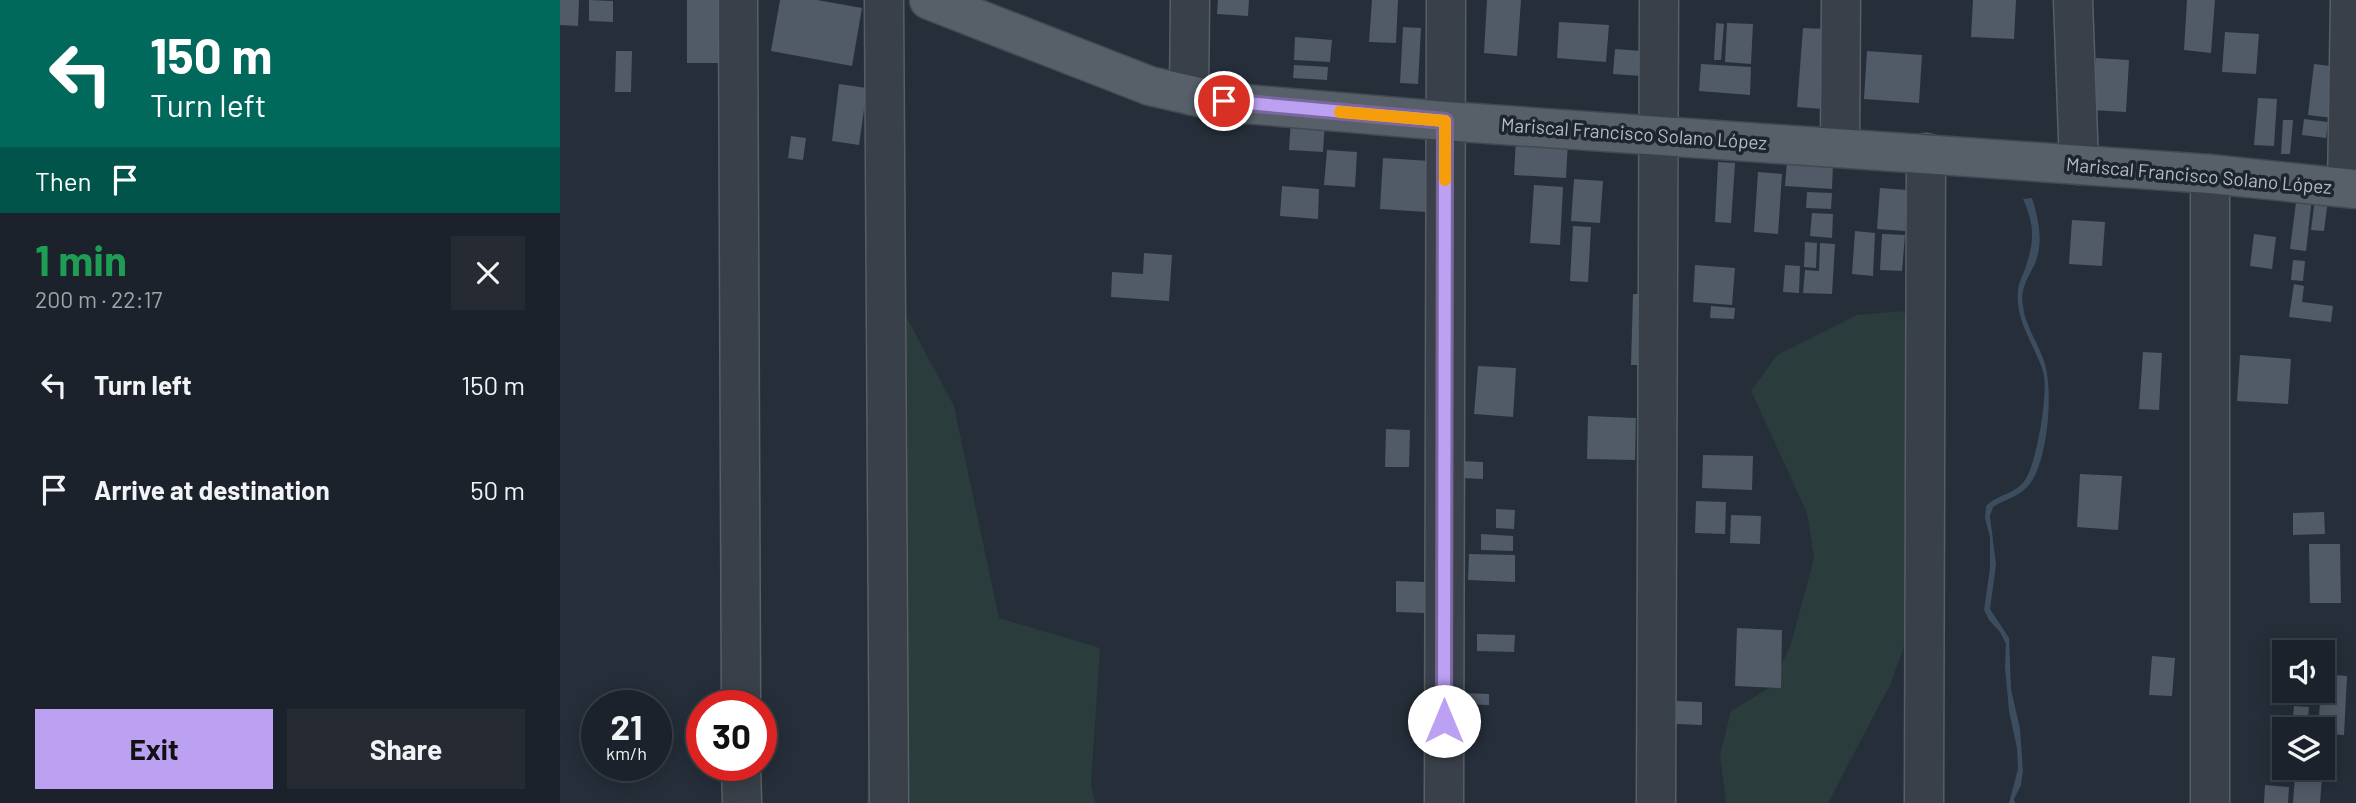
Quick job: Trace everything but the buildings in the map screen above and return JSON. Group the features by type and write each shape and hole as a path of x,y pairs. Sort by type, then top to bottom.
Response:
{"main road":[{"name":"Mariscal Francisco Solano López","path":"929,0 1150,86 1245,104 1445,121 2210,174 2351,188"}],"street":[{"path":"738,0 741,690"},
{"path":"884,0 889,803"},
{"path":"1189,95 1190,0"},
{"path":"1444,803 1446,0"},
{"path":"1656,803 1659,0"},
{"path":"1840,147 1841,0"},
{"path":"2073,0 2079,165"},
{"path":"2350,0 2351,188"},
{"path":"1924,803 1926,153"},
{"path":"2210,174 2210,803"},
{"path":"741,781 742,803"}],"shaded area":[{"path":"877,262 954,406 999,618 1100,648 1091,784 1095,803 867,803"},
{"path":"1902,311 1932,340 1936,559 1890,685 1828,803 1726,803 1720,755 1731,711 1769,688 1790,647 1814,558 1807,513 1751,391 1777,355 1857,315"}],"water":[{"path":"2032,198 2040,241 2022,300 2026,320 2047,373 2049,406 2045,443 2036,474 2029,485 1993,507 1990,516 1996,565 1990,609 2009,638 2011,689 2020,729 2023,771 2015,803 2009,803 2018,769 2017,748 2009,711 2006,644 1984,610 1990,568 1990,537 1985,518 1986,506 2016,489 2025,480 2034,459 2041,427 2043,371 2022,322 2018,302 2019,284 2032,240 2031,224 2023,199"}],"slow traffic":[{"path":"1340,112 1445,121 1445,180"}],"route":[{"path":"1224,101 1445,121 1444,721"}]}
